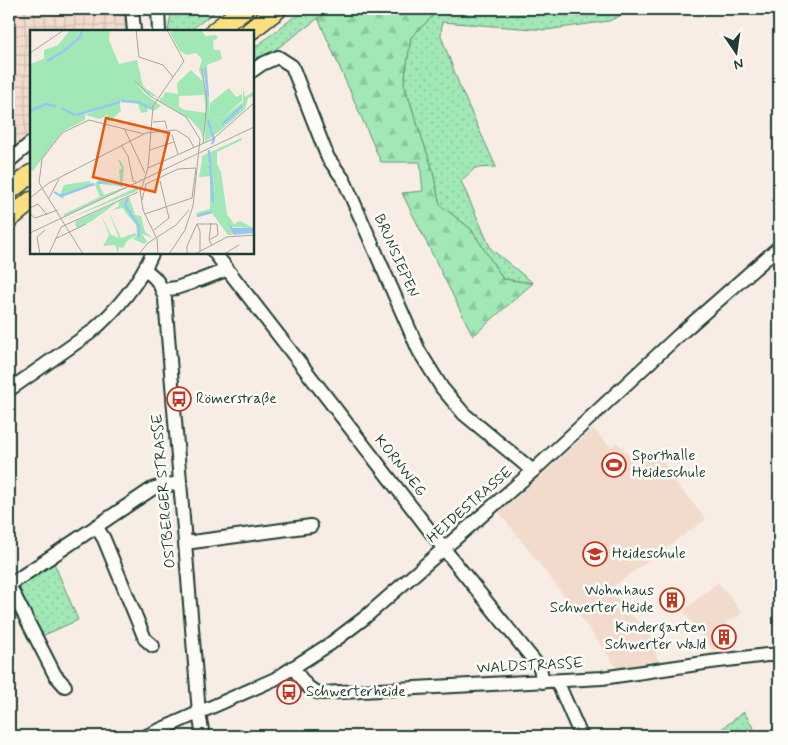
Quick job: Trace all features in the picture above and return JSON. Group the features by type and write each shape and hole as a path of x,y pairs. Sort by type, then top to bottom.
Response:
{"highway":[{"path":"216,30 244,9"},
{"path":"251,30 278,9"},
{"path":"9,191 30,175"},
{"path":"9,219 30,202"}],"street":[{"path":"132,9 134,30"},
{"path":"158,9 159,30"},
{"name":"BRUNSIEPEN","path":"254,70 278,56 292,66 328,158 344,180 420,351 442,388 464,414 533,471"},
{"path":"9,161 30,144"},
{"name":"HEIDESTRASSE","path":"146,736 254,689 293,667 363,619 533,471 679,335 779,247"},
{"path":"9,390 101,324 130,291 145,270 152,254"},
{"name":"KORNWEG","path":"215,254 444,549 540,668 543,682"},
{"path":"145,270 160,282 162,290 176,288 226,270"},
{"name":"OSTBERGER STRASSE","path":"162,290 199,714 203,736"},
{"path":"65,686 55,675 9,585 152,489 180,484"},
{"path":"96,526 104,539 145,639 153,646"},
{"path":"185,543 312,526"},
{"name":"WALDSTRASSE","path":"293,667 316,694 602,678 711,662 779,655"},
{"path":"557,681 581,736"}],"shaded area":[{"path":"9,9 126,9 130,30 30,30 30,140 9,156"},
{"name":"Heideschule","path":"593,429 611,447 617,442 637,465 654,451 672,473 669,475 706,519 610,589 651,637 659,664 618,669 499,512"},
{"path":"718,582 742,612 738,617 725,622 732,642 713,650 683,611"}],"green space":[{"path":"172,9 219,9 190,30 168,30"},
{"path":"304,9 331,9 254,65 254,48"},
{"path":"331,9 433,9 433,16 411,37 404,84 432,168 440,205 471,229 503,279 533,283 473,336 402,193 423,191 420,162 381,162 318,18"},
{"path":"433,9 634,9 609,21 546,30 442,22 441,36 460,87 496,167 475,168 461,181 491,249 533,283 503,279 471,229 440,205 432,168 404,84 411,37 433,16"},
{"path":"54,563 78,620 42,636 24,604 21,585"},
{"path":"744,712 758,736 712,736"}],"place":[{"name":"Römerstraße","path":"179,399"},
{"name":"Sporthalle Heideschule","path":"614,465"},
{"name":"Heideschule","path":"595,554"},
{"name":"Wohnhaus Schwerter Heide","path":"672,600"},
{"name":"Kindergarten Schwerter Wald","path":"724,637"},
{"name":"Schwerterheide","path":"289,692"}]}
